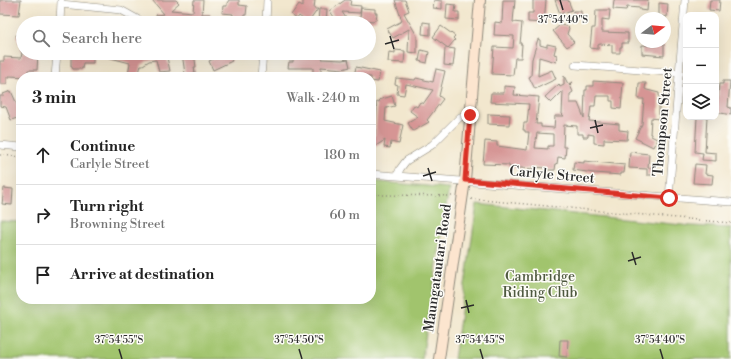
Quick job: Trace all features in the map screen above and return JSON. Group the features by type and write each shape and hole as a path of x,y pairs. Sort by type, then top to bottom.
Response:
{"street":[{"path":"267,16 268,0"},
{"name":"Maungatautari Road","path":"439,359 465,180 480,0"},
{"name":"Thompson Street","path":"669,198 685,0"},
{"path":"60,16 61,2 121,10 132,16"},
{"path":"55,72 56,60"},
{"path":"261,72 262,60"},
{"path":"575,64 680,73"},
{"path":"397,176 400,168 406,161 432,145 460,117 470,115"},
{"path":"0,146 16,147"},
{"name":"Carlyle Street","path":"376,174 465,180 731,202"}],"path":[{"path":"0,155 16,156"},
{"path":"376,194 456,196"},
{"path":"469,199 731,222"}],"green space":[{"path":"376,181 449,188 422,359 0,359 0,221 16,222 16,304 376,304"},
{"name":"Cambridge Riding Club","path":"477,204 692,226 731,228 731,359 454,359"}],"building":[{"path":"0,0 21,0 19,15 0,14"},
{"path":"152,0 176,0 179,3 171,10 193,12 194,0 203,0 202,14 210,14 210,16 156,15 164,14"},
{"path":"229,0 239,0 239,5 247,6 246,15 233,16 233,14 222,13 223,6 227,6"},
{"path":"303,0 315,0 314,9 318,9 313,16 291,15 299,4 303,6"},
{"path":"345,0 351,0 350,5 361,6 360,13 342,12 345,16 333,16 330,11"},
{"path":"395,0 405,0 409,11 404,13 417,36 417,53 408,52 409,29 393,38 387,29 402,21"},
{"path":"434,0 442,1 442,9 433,8"},
{"path":"503,0 515,0 513,22 522,23 520,44 522,44 521,58 515,58 513,75 492,74 494,47 513,48 514,36 494,35 495,22 502,23"},
{"path":"533,0 546,0 544,23 528,22 528,13 533,13"},
{"path":"555,0 568,0 572,10 560,14"},
{"path":"614,0 648,0 647,11 640,10 640,8 627,7 626,10 613,9"},
{"path":"710,0 720,0 719,11 709,10"},
{"path":"659,3 668,4 667,12 659,12"},
{"path":"447,4 456,5 455,12 459,12 459,20 446,19"},
{"path":"361,8 375,9 375,13 377,13 376,20 376,16 360,16"},
{"path":"319,9 327,9 326,16 318,16"},
{"path":"596,10 610,10 609,20 602,19 602,32 628,33 628,43 622,43 620,53 612,53 612,45 600,44 598,45 598,49 590,48 592,28 595,28"},
{"path":"573,11 581,11 581,18 573,17"},
{"path":"423,22 430,23 430,35 422,34"},
{"path":"560,25 567,26 569,28 567,34 574,42 567,47 553,31"},
{"path":"441,26 455,36 453,38 455,40 448,48 433,37"},
{"path":"538,39 540,40 540,45 547,47 547,44 556,46 554,54 557,55 556,62 539,57 538,76 552,70 556,79 535,89 529,77 531,76 532,59"},
{"path":"445,48 455,49 453,66 444,65"},
{"path":"642,48 664,48 664,56 642,54"},
{"path":"395,50 405,51 404,63 388,62 389,52 395,53"},
{"path":"421,50 429,52 427,63 419,61"},
{"path":"4,57 16,58 16,60 38,60 37,70 16,72 16,76 7,77 7,84 0,84 0,61 4,61"},
{"path":"71,60 93,60 93,63 83,63 82,69 73,69 71,66"},
{"path":"118,60 156,60 149,61 141,65 139,72 128,72 130,63"},
{"path":"156,60 168,60 170,71 159,72"},
{"path":"183,60 195,60 195,72 185,72"},
{"path":"232,60 232,61 213,70 209,61"},
{"path":"293,60 348,60 350,67 343,69 321,67 321,72 313,72 313,68 288,68 289,62 293,62"},
{"path":"356,67 380,72 378,82 376,82 376,72 355,72"},
{"path":"436,69 445,71 439,96 443,99 427,120 429,122 413,131 408,123 418,117 410,111 414,105 417,107 420,102 423,104 433,90 406,84 404,95 397,94 398,85 395,84 396,78 415,80 416,78 433,82"},
{"path":"564,76 568,84 573,82 570,85 573,92 570,94 570,103 578,103 584,118 585,90 587,90 587,86 593,86 593,81 623,83 621,109 613,108 613,101 610,101 610,96 596,96 595,106 591,106 589,121 619,124 619,130 628,131 627,140 604,139 604,144 594,143 594,135 588,134 588,137 583,137 583,134 577,134 577,126 564,125 563,147 566,147 565,158 558,157 555,170 547,170 547,168 533,167 533,169 509,167 509,165 483,164 485,141 497,142 497,146 527,150 529,132 525,132 525,130 523,130 524,123 527,123 529,104 490,102 491,93 504,93 504,86 515,87 514,95 539,97 536,124 541,124 541,127 554,128 555,116 564,116 562,114 563,91 551,103 545,97 559,84 560,87 564,85","holes":["537,133 553,134 553,146 548,146 548,149 535,148"]},
{"path":"723,81 730,81 728,107 731,108 731,115 719,113 719,84 723,84"},
{"path":"639,83 646,83 645,89 659,93 659,119 651,118 650,134 657,139 653,147 635,138 642,124 644,99 638,99"},
{"path":"11,91 16,102 16,118 11,120 6,107 0,106 0,96 4,96 3,94"},
{"path":"392,96 395,106 386,108 385,121 403,125 399,144 391,142 390,148 384,147 385,140 376,146 376,103 380,101 379,100"},
{"path":"488,114 510,115 509,125 488,124"},
{"path":"697,120 707,120 705,152 716,153 716,161 702,160 703,153 695,152"},
{"path":"630,152 649,154 648,168 655,168 655,175 647,175 647,169 629,168"},
{"path":"584,161 625,165 624,173 621,173 621,175 573,170 574,162 584,163"},
{"path":"695,164 706,165 705,174 713,175 712,184 693,183"},
{"path":"4,188 13,189 12,205 2,204"},
{"path":"560,340 568,340 567,357 559,356"}],"route":[{"path":"470,115 465,180 669,198"}]}
